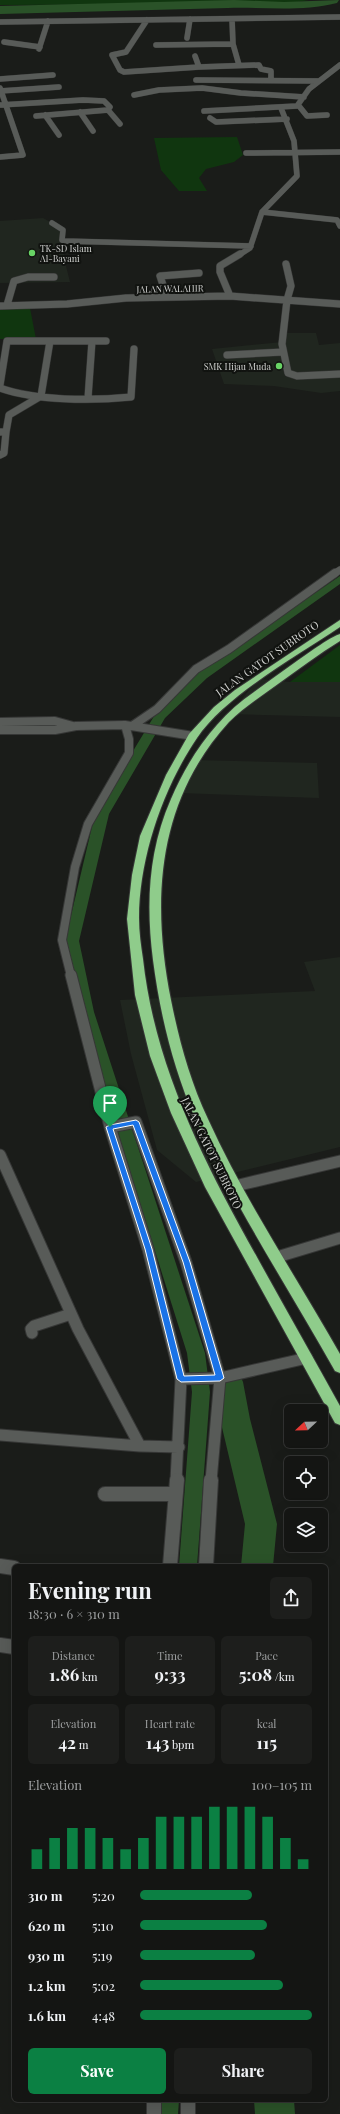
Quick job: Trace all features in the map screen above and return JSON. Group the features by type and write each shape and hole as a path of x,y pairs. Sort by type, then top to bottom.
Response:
{"highway":[{"name":"JALAN GATOT SUBROTO","path":"340,623 238,692 218,709 193,736 171,776 145,836 137,875 133,919 141,995 156,1056 177,1113 211,1186 340,1419"},
{"name":"JALAN GATOT SUBROTO","path":"340,637 257,694 227,719 208,742 184,784 162,839 157,869 155,918 163,993 186,1077 201,1116 235,1186 276,1257 336,1353 340,1367"}],"street":[{"path":"0,22 48,24 232,22 340,17"},
{"path":"187,38 190,22"},
{"path":"232,22 233,44 239,65"},
{"path":"145,23 126,52 112,55 121,71 259,65 261,69 271,71 271,80"},
{"path":"4,42 18,46 40,48 48,24"},
{"path":"156,45 233,44"},
{"path":"195,56 199,67"},
{"path":"299,106 309,89 340,65"},
{"path":"0,79 53,75"},
{"path":"196,80 319,81"},
{"path":"0,157 23,155 2,105 0,90 59,87"},
{"path":"134,95 159,90 202,88 241,93 304,97"},
{"path":"2,105 83,100 104,101 109,104 110,107 108,110"},
{"path":"204,111 225,108 281,108 299,106"},
{"path":"299,106 306,116 328,115"},
{"path":"230,296 220,272 220,266 245,253 251,246 262,212 297,176 296,151 290,124 281,108"},
{"path":"36,116 108,110"},
{"path":"108,110 120,124"},
{"path":"80,112 93,131"},
{"path":"45,115 59,135"},
{"path":"210,118 216,122 287,119"},
{"path":"246,153 296,151 340,152"},
{"path":"262,212 337,220 340,226"},
{"path":"52,223 63,230 62,240 64,241 251,246"},
{"path":"286,264 291,286 287,300 282,344 287,372 291,376 340,374"},
{"path":"167,297 160,276 182,273 199,273"},
{"path":"4,306 14,281 25,277 54,277"},
{"name":"JALAN WALAHIR","path":"4,306 67,304 126,298 230,296 340,304"},
{"path":"41,396 50,341"},
{"path":"88,398 92,341"},
{"path":"0,385 7,342 106,341"},
{"path":"0,388 41,396 88,398 130,397 132,395 134,349"},
{"path":"227,355 283,352"},
{"path":"0,455 4,453 3,432 9,415 41,396"},
{"path":"170,1564 174,1494 179,1447 181,1379 148,1249 112,1127 62,940 75,868 88,824 129,753 129,739 133,726 157,709 196,669 229,649 340,570"},
{"path":"0,722 55,722 76,726 133,726 193,736"},
{"path":"0,730 55,730 76,726"},
{"path":"112,1127 134,1121 186,1262 217,1378 206,1564"},
{"path":"0,1155 71,1314 140,1446"},
{"path":"235,1186 340,1161"},
{"path":"276,1257 340,1238"},
{"path":"32,1334 31,1329 34,1326 71,1314"},
{"path":"181,1379 217,1378 307,1358"},
{"path":"0,1435 140,1446 179,1447"},
{"path":"105,1494 174,1494"},
{"path":"0,1566 12,1568"},
{"path":"0,1645 12,1646"},
{"path":"154,2102 154,2114"},
{"path":"188,2102 188,2114"}],"shaded area":[{"name":"TK-SD Islam Al-Bayani","path":"43,218 65,230 64,258 70,282 0,283 0,221"},
{"name":"SMK Hijau Muda","path":"279,333 316,333 319,345 340,343 340,391 321,393 274,386 224,384 212,349 282,342"},
{"path":"258,679 290,682 340,682 340,717 230,714"},
{"path":"194,760 317,763 319,798 180,793"},
{"path":"340,957 340,1147 196,1182 157,1150 131,1054 120,1000 315,991 304,962"}],"green space":[{"path":"0,0 309,0 285,4 0,5"},
{"path":"237,137 243,155 234,162 206,169 199,178 207,191 179,191 161,170 154,138"},
{"path":"0,308 30,308 36,339 0,339"},
{"path":"340,645 340,682 290,682"}],"waterway":[{"path":"0,10 234,4 297,6 333,0"},
{"path":"188,1564 201,1392 196,1353 87,1012 72,941 102,814 160,716 203,675 340,579"},
{"path":"228,1382 235,1419 261,1524 257,1564"},
{"path":"167,2114 168,2102"},
{"path":"274,2102 275,2114"}],"place":[{"name":"TK-SD Islam Al-Bayani","path":"32,253"},
{"name":"SMK Hijau Muda","path":"279,366"}],"route":[{"path":"134,1121 136,1122 186,1262 220,1378 181,1379 148,1249 110,1127 134,1121"}]}
